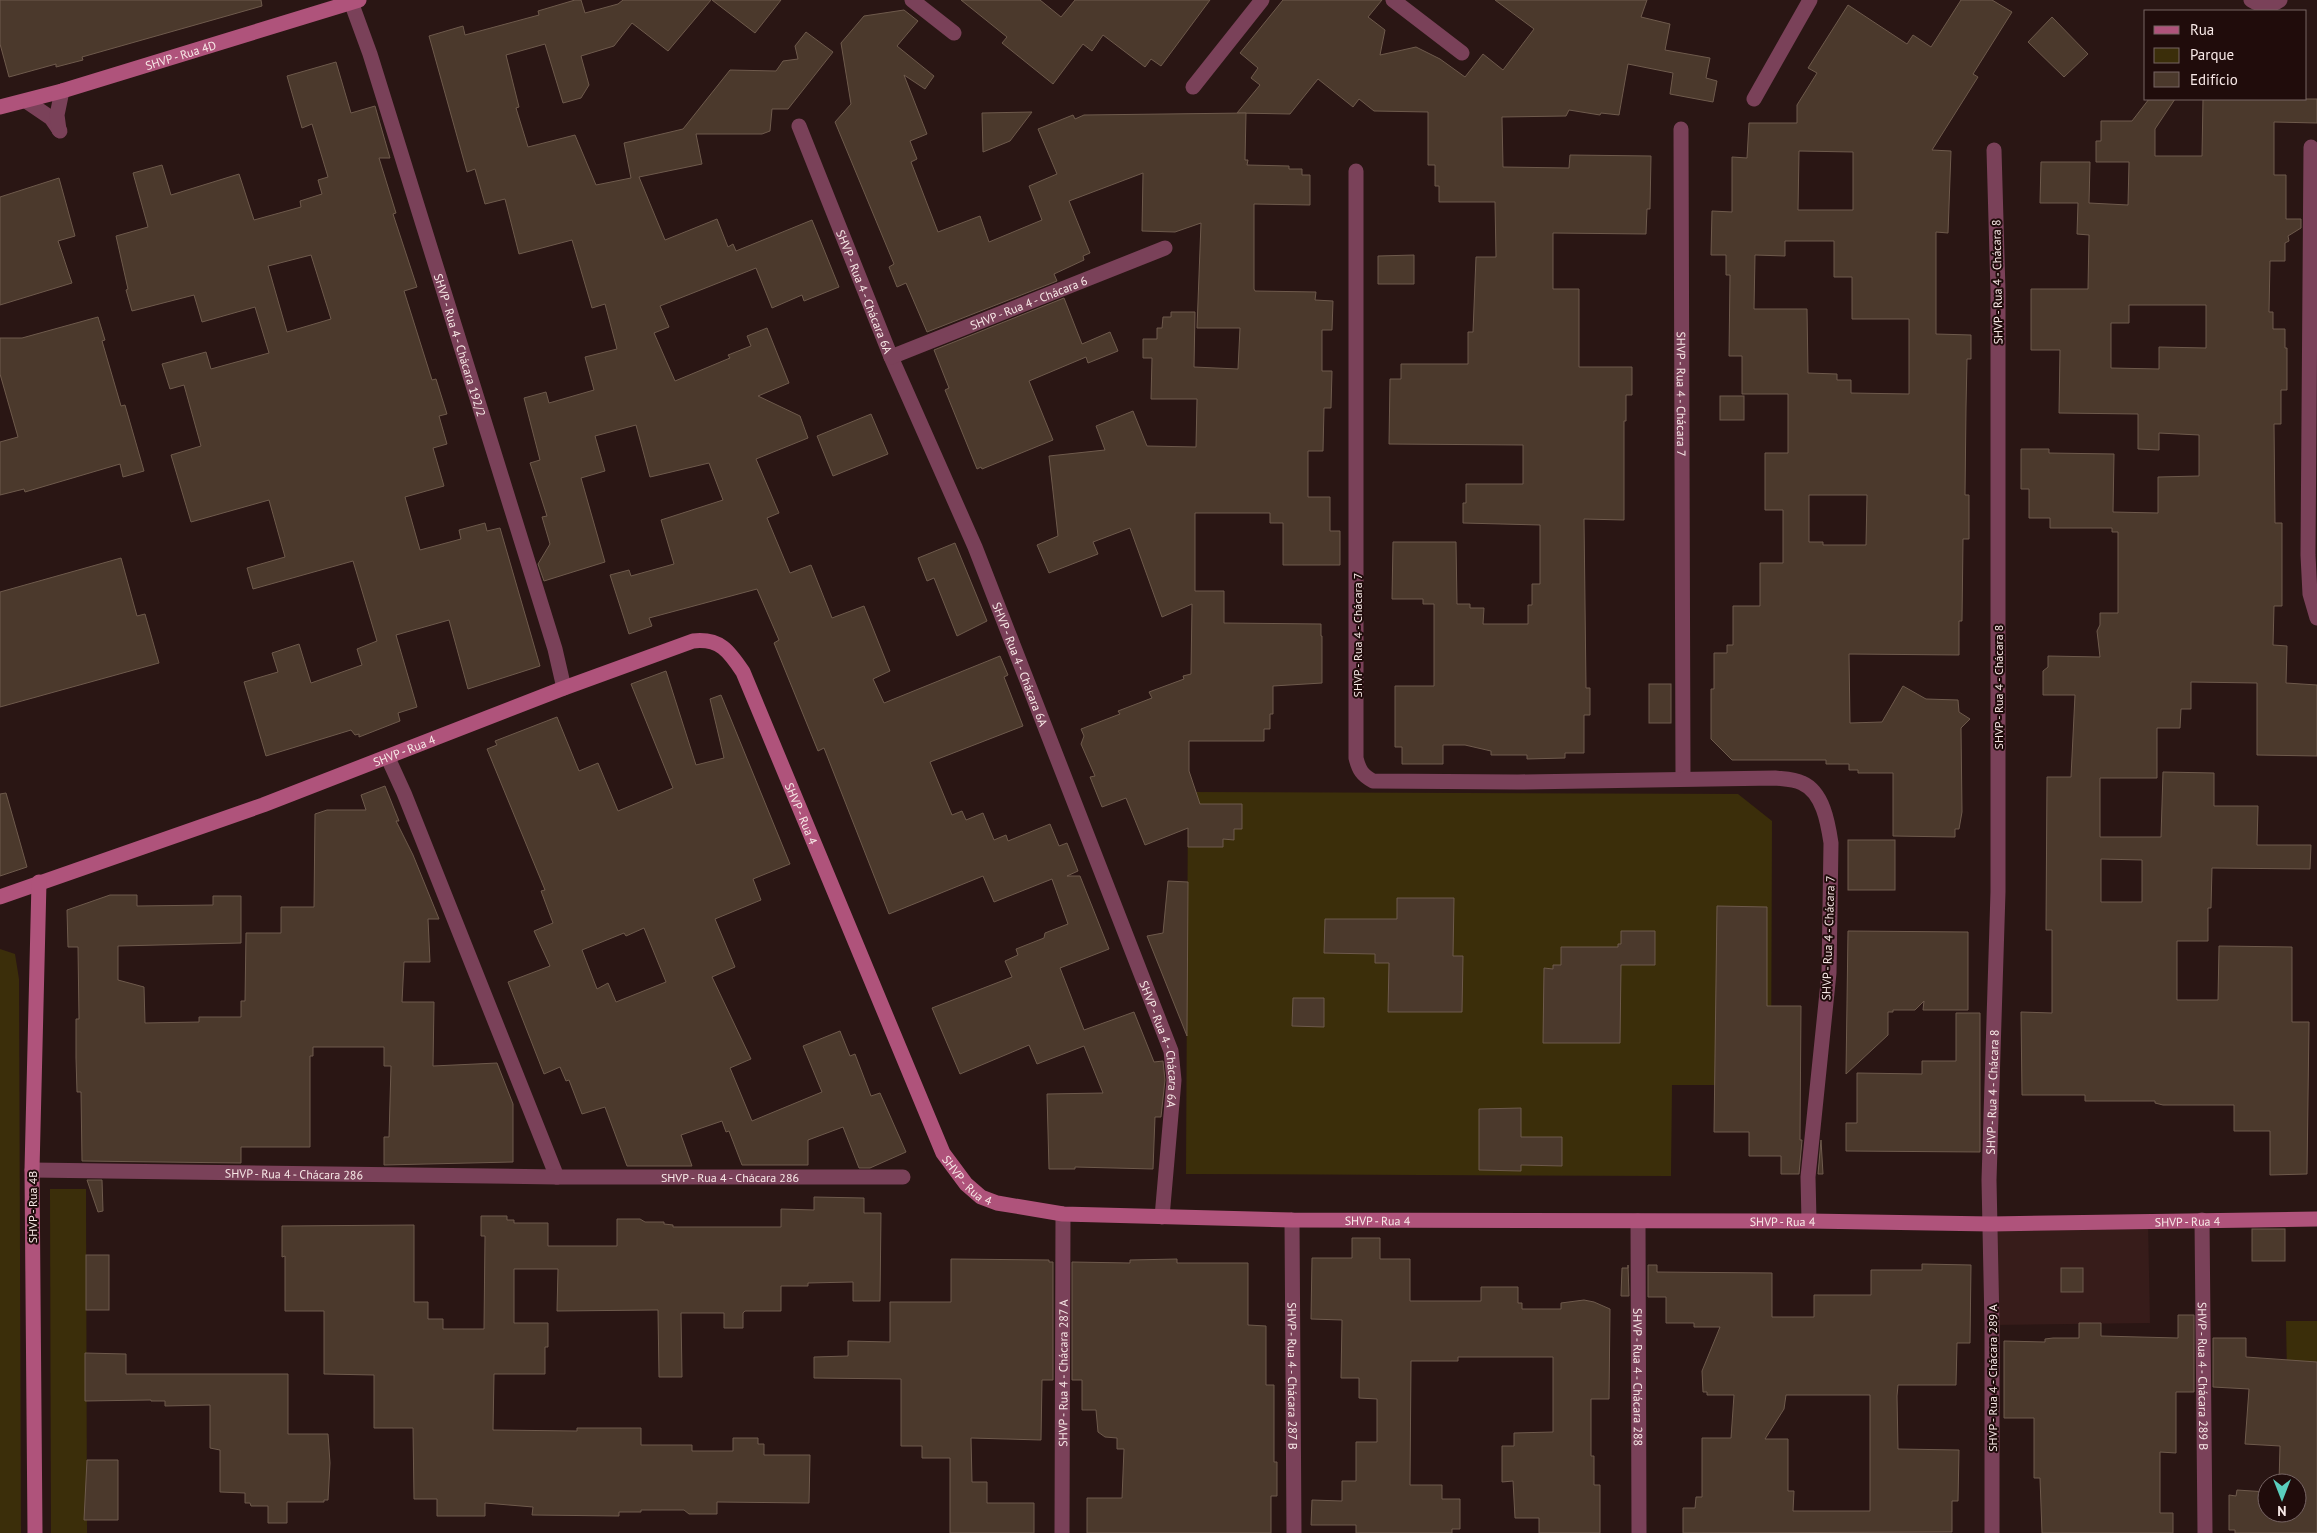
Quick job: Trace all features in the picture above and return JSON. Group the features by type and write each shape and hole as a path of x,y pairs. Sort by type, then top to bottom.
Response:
{"street":[{"path":"912,0 954,34"},
{"path":"1193,86 1262,0"},
{"path":"1393,0 1462,52"},
{"path":"1754,99 1810,0"},
{"path":"2251,0 2262,5 2273,5 2280,0"},
{"name":"SHVP - Rua 4D","path":"0,107 62,91 355,1"},
{"name":"SHVP - Rua 4 - Chácara 192/2","path":"355,1 555,649 564,688"},
{"path":"26,100 51,118 60,131 57,115 62,91"},
{"name":"SHVP - Rua 4 - Chácara 6A","path":"799,126 891,356 975,547 1171,1052 1174,1080 1162,1218"},
{"name":"SHVP - Rua 4 - Chácara 7","path":"1681,129 1683,778"},
{"path":"2311,147 2308,555 2310,594 2317,618"},
{"name":"SHVP - Rua 4 - Chácara 8","path":"1991,1224 1989,1180 1998,892 1998,291 1994,150"},
{"name":"SHVP - Rua 4 - Chácara 7","path":"1356,171 1356,758 1358,768 1363,775 1373,781 1518,782 1775,778 1800,782 1811,787 1828,822 1831,843 1829,973 1808,1177 1809,1221"},
{"name":"SHVP - Rua 4 - Chácara 6","path":"891,356 1165,248"},
{"name":"SHVP - Rua 4","path":"0,897 263,805 564,688 693,641 708,640 731,655 743,672 943,1152 966,1184 981,1197 997,1203 1063,1214 1292,1220 1809,1221 1991,1224 2317,1219"},
{"path":"388,758 404,792 557,1177"},
{"name":"SHVP - Rua 4B","path":"35,1533 32,1170 39,882"},
{"name":"SHVP - Rua 4 - Chácara 286","path":"32,1170 557,1177 903,1177"},
{"name":"SHVP - Rua 4 - Chácara 287 A","path":"1062,1533 1063,1214"},
{"name":"SHVP - Rua 4 - Chácara 287 B","path":"1292,1220 1294,1533"},
{"name":"SHVP - Rua 4 - Chácara 289 B","path":"2202,1220 2205,1533"},
{"name":"SHVP - Rua 4 - Chácara 288","path":"1638,1221 1639,1533"},
{"name":"SHVP - Rua 4 - Chácara 289 A","path":"1991,1224 1992,1533"}],"shaded area":[{"path":"2148,1221 2150,1323 1992,1325 1991,1224"}],"green space":[{"path":"1188,792 1738,794 1772,821 1771,1085 1672,1085 1671,1176 1186,1174"},
{"path":"0,949 15,954 19,979 21,1533 0,1533"},
{"path":"50,1189 86,1189 87,1533 51,1533"},
{"path":"2286,1321 2317,1321 2317,1533 2307,1523 2307,1473 2289,1473"}],"building":[{"path":"0,0 261,0 262,6 82,57 83,60 56,67 56,64 9,77 0,44"},
{"path":"581,0 585,13 618,4 623,0 711,0 668,51 632,23 614,46 581,56 589,85 581,98 563,103 545,44 506,55 519,107 516,108 528,147 575,135 596,185 631,178 624,143 683,129 730,70 776,71 783,61 798,59 795,46 806,32 833,52 788,109 772,109 770,131 762,134 696,134 702,164 639,177 665,240 717,219 728,247 733,244 736,251 812,220 839,287 804,301 802,295 772,308 756,268 660,306 669,327 654,333 675,381 730,358 728,355 751,346 747,336 767,328 789,383 758,396 800,416 808,438 756,459 779,513 767,518 790,573 811,565 832,618 864,606 890,671 873,679 884,703 1000,656 1008,675 1004,677 1023,726 930,762 952,815 962,811 966,820 983,813 994,840 1006,835 1008,841 1050,824 1059,846 1067,843 1078,871 1067,876 1080,876 1109,949 1060,968 1084,1030 1134,1012 1154,1062 1163,1061 1165,1080 1161,1117 1155,1117 1153,1169 1075,1167 1075,1169 1049,1169 1047,1094 1103,1093 1084,1046 1037,1064 1029,1045 960,1074 932,1008 1012,977 1005,961 1018,955 1016,949 1044,938 1045,933 1068,924 1052,879 994,902 983,876 889,914 824,748 818,751 774,643 779,640 757,589 649,618 652,626 629,634 610,575 629,570 631,576 674,564 661,520 723,500 709,463 650,477 636,425 595,436 605,471 581,478 605,562 544,581 538,564 550,544 542,517 547,516 530,463 540,460 524,398 546,392 549,403 594,390 585,357 617,349 605,304 592,308 572,240 519,254 505,199 485,204 475,169 467,172 429,36 463,26 465,35 539,15 538,11"},
{"path":"712,0 781,0 755,33"},
{"path":"961,0 1040,0 1061,17 1075,0 1210,0 1161,66 1151,59 1145,67 1103,35 1092,51 1083,44 1053,84 1002,43 1007,37"},
{"path":"1283,0 1382,0 1368,17 1385,30 1380,55 1416,47 1440,59 1465,77 1483,54 1503,70 1534,29 1495,0 1647,0 1641,17 1670,24 1665,50 1710,58 1706,78 1717,81 1713,102 1670,94 1673,73 1628,64 1619,115 1601,113 1600,115 1569,110 1566,116 1502,117 1503,167 1569,168 1570,155 1651,156 1650,209 1647,209 1646,234 1553,233 1553,289 1579,289 1579,367 1632,367 1632,395 1626,395 1626,421 1624,421 1624,520 1584,519 1586,688 1590,688 1590,715 1584,715 1584,753 1565,753 1565,758 1527,759 1527,755 1491,755 1491,751 1465,745 1443,745 1443,764 1402,764 1402,747 1395,747 1395,686 1434,686 1434,604 1423,604 1423,599 1392,599 1393,542 1456,542 1457,604 1470,604 1470,608 1484,608 1483,624 1528,624 1528,605 1532,605 1532,584 1540,584 1540,525 1463,523 1463,503 1466,503 1466,484 1523,484 1523,445 1389,444 1390,379 1401,379 1401,364 1468,364 1468,332 1473,332 1476,257 1496,257 1495,202 1439,202 1439,186 1435,186 1435,165 1428,165 1428,112 1374,111 1359,99 1353,107 1318,79 1290,114 1237,113 1260,85 1251,78 1258,68 1240,53"},
{"path":"1961,0 1992,0 2012,12 1973,74 1978,77 1932,150 1951,151 1948,233 1936,232 1936,334 1971,335 1971,359 1967,359 1965,495 1969,495 1969,539 1963,539 1962,621 1959,621 1959,655 1849,654 1850,723 1882,722 1903,686 1926,699 1958,700 1959,712 1970,719 1961,728 1962,812 1959,829 1955,829 1955,837 1893,836 1893,773 1858,773 1858,770 1849,770 1849,764 1826,764 1826,760 1732,760 1711,739 1711,689 1714,689 1714,653 1727,653 1727,645 1733,645 1733,606 1760,606 1760,563 1783,563 1783,510 1765,510 1765,453 1788,453 1788,394 1742,394 1742,356 1729,356 1730,275 1726,275 1726,255 1711,255 1712,211 1732,212 1732,157 1747,158 1749,123 1797,123 1797,105 1817,73 1808,68 1848,5 1907,44 1913,35 1931,47","holes":["1799,151 1853,152 1853,210 1798,210","1785,241 1834,241 1834,277 1852,277 1852,319 1909,319 1909,394 1851,393 1851,380 1837,380 1837,374 1808,373 1807,309 1754,309 1755,255 1785,256","1809,495 1867,495 1866,545 1823,545 1823,542 1809,542"]},
{"path":"904,10 918,21 897,46 934,76 925,89 904,75 927,134 910,141 917,159 911,162 938,232 980,216 989,242 1042,220 1029,186 1057,174 1038,129 1073,115 1075,119 1084,115 1246,113 1245,160 1248,160 1247,165 1289,166 1289,169 1302,169 1302,175 1310,175 1310,205 1254,204 1254,289 1255,291 1316,292 1315,300 1333,301 1332,330 1322,330 1322,371 1332,371 1331,408 1324,408 1323,451 1308,451 1308,497 1330,497 1330,531 1340,531 1340,565 1283,565 1283,523 1270,523 1270,513 1195,513 1195,591 1224,591 1224,623 1321,624 1322,683 1273,686 1273,714 1270,714 1270,729 1264,729 1264,741 1189,741 1189,771 1200,804 1242,804 1242,829 1234,829 1234,840 1223,839 1223,847 1188,847 1188,828 1145,845 1126,798 1102,807 1090,777 1095,776 1081,744 1084,736 1081,729 1120,714 1118,711 1152,698 1149,692 1184,679 1183,676 1191,674 1192,604 1162,617 1130,528 1093,542 1098,554 1049,573 1037,545 1058,536 1049,456 1105,450 1096,426 1133,411 1147,446 1196,447 1197,399 1151,399 1152,358 1143,358 1143,339 1157,339 1157,328 1162,328 1163,317 1171,317 1171,312 1195,312 1194,367 1238,369 1240,328 1197,328 1201,223 1175,232 1142,231 1143,173 1069,201 1090,253 1083,256 1084,260 1054,274 1057,281 927,332 906,283 897,287 889,267 894,264 835,122 851,104 841,43 864,16"},
{"path":"2052,17 2088,54 2064,77 2028,42"},
{"path":"336,62 351,113 375,106 390,158 379,158 396,213 393,214 417,287 404,291 432,380 436,379 447,414 439,416 447,444 433,448 444,486 405,497 420,550 461,539 459,530 485,523 487,531 500,528 540,666 468,689 449,620 396,635 417,707 398,713 400,721 359,737 359,734 355,735 351,730 266,756 244,682 278,672 272,653 299,644 311,683 362,665 357,649 377,641 353,561 253,589 247,568 285,557 269,500 191,522 171,455 201,446 184,385 170,389 162,364 206,352 211,369 269,353 255,307 202,322 194,295 132,311 116,236 148,227 133,173 162,165 171,195 239,174 254,220 301,207 300,201 322,194 318,180 328,177 312,124 302,128 287,76","holes":["311,255 331,319 287,332 268,266"]},
{"path":"2317,99 2317,123 2274,122 2274,175 2286,175 2286,219 2301,219 2301,228 2288,236 2289,241 2285,243 2285,261 2270,261 2269,312 2273,312 2273,329 2285,329 2285,348 2287,348 2287,390 2281,390 2281,424 2274,424 2275,523 2282,523 2282,606 2274,606 2273,645 2287,646 2286,683 2317,685 2317,756 2257,755 2257,683 2191,682 2191,709 2181,709 2180,728 2157,728 2157,778 2100,778 2100,837 2161,837 2163,772 2214,773 2214,806 2258,806 2257,845 2311,845 2310,869 2212,868 2211,908 2208,908 2208,941 2177,941 2177,1000 2218,1000 2219,946 2292,947 2292,1022 2309,1022 2307,1174 2270,1175 2270,1131 2234,1131 2234,1105 2163,1105 2155,1103 2155,1101 2085,1101 2085,1095 2022,1095 2021,1012 2052,1013 2052,930 2046,930 2047,777 2071,777 2075,695 2043,695 2043,671 2048,667 2048,656 2100,657 2097,631 2100,625 2100,613 2118,613 2118,532 2112,532 2112,528 2050,528 2050,518 2029,518 2029,489 2021,489 2021,449 2049,449 2049,453 2114,454 2113,512 2158,513 2158,477 2199,476 2199,435 2159,433 2159,450 2138,449 2138,414 2059,413 2060,350 2031,350 2031,289 2088,289 2089,235 2077,234 2078,203 2040,203 2041,162 2090,162 2089,203 2128,205 2129,162 2096,162 2096,141 2101,141 2101,121 2132,121 2148,100 2174,100 2155,129 2155,156 2202,156 2203,100","holes":["2129,305 2206,305 2206,348 2159,347 2159,369 2111,368 2111,323 2129,323","2101,859 2142,860 2142,902 2101,902"]},
{"path":"1032,112 1010,141 983,152 982,113"},
{"path":"59,178 75,236 58,241 72,283 0,305 0,197"},
{"path":"1414,255 1414,284 1378,284 1378,256"},
{"path":"1064,298 1082,344 1110,332 1118,351 1088,363 1086,357 1029,381 1053,440 982,469 981,467 977,469 945,390 949,388 934,350"},
{"path":"98,317 105,340 102,341 121,406 125,405 144,471 123,477 120,464 25,492 24,489 0,495 0,442 18,437 0,374 0,338 22,338"},
{"path":"1720,396 1744,396 1744,420 1720,420"},
{"path":"871,414 888,454 833,476 817,436"},
{"path":"955,543 987,621 957,636 934,578 927,581 918,558"},
{"path":"121,558 137,616 145,614 159,663 0,707 0,592"},
{"path":"666,671 696,765 724,758 710,699 721,695 790,864 753,879 761,900 715,919 735,967 712,977 751,1059 730,1068 752,1121 822,1092 803,1046 840,1031 850,1056 855,1054 871,1096 880,1093 906,1152 870,1168 859,1168 843,1127 808,1140 808,1165 742,1165 729,1131 726,1132 722,1121 681,1135 692,1166 627,1166 605,1107 582,1114 569,1080 566,1081 560,1067 544,1074 508,982 550,966 534,931 553,923 541,891 545,890 487,749 497,745 495,741 557,717 579,771 598,763 618,811 673,788 631,684","holes":["644,928 666,982 616,1002 608,983 597,989 582,950 624,933 626,936"]},
{"path":"1649,684 1671,684 1671,723 1649,723"},
{"path":"385,786 399,821 396,821 413,855 439,919 428,919 430,962 404,962 402,1002 434,1002 433,1066 497,1063 513,1104 513,1162 384,1165 384,1137 389,1137 391,1066 384,1066 384,1047 313,1047 313,1056 310,1056 310,1147 241,1147 241,1163 82,1161 81,1092 77,1092 76,1058 76,1019 79,1019 78,947 68,947 67,910 110,895 137,895 137,906 213,905 213,896 241,896 241,943 118,946 118,980 144,987 145,1023 199,1022 199,1017 241,1017 241,1001 245,1001 246,933 281,933 281,907 314,907 315,814 327,810 366,810 361,795"},
{"path":"6,793 27,867 0,876 0,794"},
{"path":"1848,840 1895,840 1895,890 1848,890"},
{"path":"1168,881 1188,882 1187,1036 1147,936 1163,933"},
{"path":"1397,898 1454,898 1453,956 1463,956 1462,1012 1388,1012 1389,963 1375,963 1375,954 1324,953 1325,919 1397,919"},
{"path":"1717,906 1767,907 1767,1006 1801,1006 1800,1140 1802,1140 1799,1174 1781,1174 1781,1156 1749,1156 1749,1132 1714,1132"},
{"path":"1621,931 1655,931 1655,965 1621,965 1620,1043 1543,1043 1544,968 1553,969 1553,965 1561,965 1561,947 1618,947 1618,944 1621,944"},
{"path":"1848,931 1968,932 1968,1010 1923,1010 1924,1001 1915,1010 1893,1010 1893,1012 1888,1012 1888,1035 1846,1074"},
{"path":"1293,998 1324,998 1324,1027 1292,1026"},
{"path":"1956,1013 1980,1013 1980,1152 1846,1151 1846,1123 1857,1123 1857,1073 1922,1074 1922,1061 1956,1061"},
{"path":"1521,1108 1521,1137 1562,1137 1562,1166 1521,1165 1521,1171 1479,1170 1479,1109"},
{"path":"1821,1140 1823,1174 1818,1174"},
{"path":"87,1180 102,1180 103,1211 98,1212"},
{"path":"814,1197 864,1198 864,1213 881,1213 880,1301 853,1301 853,1282 808,1283 808,1286 781,1286 781,1311 745,1311 743,1313 743,1328 724,1328 724,1313 681,1313 682,1377 659,1377 658,1310 557,1311 558,1269 514,1269 514,1323 548,1323 548,1347 545,1347 545,1374 494,1374 493,1430 577,1431 577,1428 641,1428 641,1445 692,1445 692,1451 733,1451 733,1438 758,1438 758,1444 764,1444 764,1455 810,1455 809,1503 717,1502 717,1514 689,1514 684,1510 641,1510 641,1512 619,1512 619,1516 532,1515 533,1507 485,1503 485,1516 437,1516 437,1499 414,1499 413,1428 374,1428 374,1375 324,1374 324,1311 285,1311 285,1256 282,1257 282,1226 414,1225 414,1302 428,1302 428,1319 443,1319 443,1329 484,1329 485,1236 481,1236 481,1216 507,1216 507,1220 514,1220 514,1223 548,1223 548,1246 617,1246 617,1219 664,1222 664,1224 673,1225 673,1227 781,1227 781,1209 814,1210"},
{"path":"2252,1229 2285,1229 2285,1261 2252,1261"},
{"path":"1352,1238 1380,1238 1380,1259 1410,1259 1410,1301 1481,1301 1481,1287 1518,1287 1518,1303 1522,1303 1522,1309 1561,1309 1561,1303 1584,1300 1610,1309 1609,1399 1591,1399 1591,1456 1594,1456 1594,1485 1600,1485 1600,1533 1539,1533 1539,1518 1515,1518 1513,1481 1502,1482 1502,1446 1514,1446 1514,1433 1553,1432 1553,1357 1458,1357 1458,1361 1411,1361 1410,1485 1442,1485 1442,1499 1460,1499 1460,1529 1452,1529 1452,1533 1356,1533 1356,1525 1311,1525 1312,1500 1342,1501 1342,1481 1356,1481 1356,1442 1377,1442 1377,1399 1359,1398 1359,1378 1341,1378 1342,1320 1311,1319 1312,1258 1352,1258"},
{"path":"86,1255 109,1255 109,1310 86,1310"},
{"path":"951,1259 1049,1260 1049,1262 1053,1262 1053,1380 1042,1380 1041,1440 971,1438 972,1482 987,1482 987,1503 1034,1503 1034,1533 950,1533 950,1458 922,1458 922,1446 901,1446 901,1379 814,1378 814,1357 848,1356 848,1341 890,1342 890,1302 951,1302"},
{"path":"1177,1259 1177,1263 1248,1263 1248,1325 1266,1326 1266,1385 1274,1385 1274,1462 1277,1462 1277,1496 1271,1496 1271,1533 1087,1533 1087,1498 1122,1498 1124,1449 1117,1449 1117,1438 1105,1437 1098,1432 1096,1410 1082,1410 1082,1380 1072,1380 1072,1262 1130,1263 1130,1260"},
{"path":"1922,1264 1971,1265 1970,1343 1957,1343 1956,1385 1898,1385 1897,1396 1898,1449 1959,1450 1958,1501 1952,1501 1952,1532 1683,1533 1683,1508 1695,1508 1696,1497 1702,1497 1702,1438 1731,1438 1734,1395 1707,1395 1707,1392 1703,1392 1702,1371 1720,1327 1694,1327 1694,1323 1666,1323 1666,1297 1648,1297 1648,1265 1657,1265 1657,1272 1772,1273 1772,1317 1814,1317 1814,1295 1871,1295 1871,1270 1922,1270","holes":["1786,1395 1870,1395 1870,1511 1793,1511 1794,1491 1788,1491 1788,1439 1765,1439 1784,1409"]},
{"path":"1628,1265 1629,1296 1621,1296 1622,1268 1628,1268"},
{"path":"2061,1268 2083,1268 2083,1292 2061,1292"},
{"path":"2178,1315 2194,1315 2194,1392 2176,1392 2176,1453 2160,1452 2160,1513 2173,1513 2173,1533 2042,1533 2040,1478 2034,1478 2034,1418 2004,1418 2004,1341 2045,1342 2045,1339 2053,1338 2079,1338 2079,1323 2101,1323 2101,1336 2178,1338"},
{"path":"2213,1338 2246,1338 2246,1357 2317,1362 2317,1533 2235,1533 2235,1530 2229,1530 2229,1495 2236,1496 2237,1490 2257,1491 2257,1523 2307,1523 2307,1473 2279,1473 2280,1446 2245,1444 2249,1389 2213,1387"},
{"path":"85,1353 126,1354 126,1374 288,1374 288,1434 328,1434 330,1463 328,1500 324,1500 324,1502 287,1502 287,1523 268,1523 268,1506 251,1506 250,1503 245,1503 245,1493 220,1492 220,1450 210,1448 210,1405 165,1406 165,1401 151,1400 85,1401"},
{"path":"87,1460 118,1460 118,1520 84,1520"}]}
